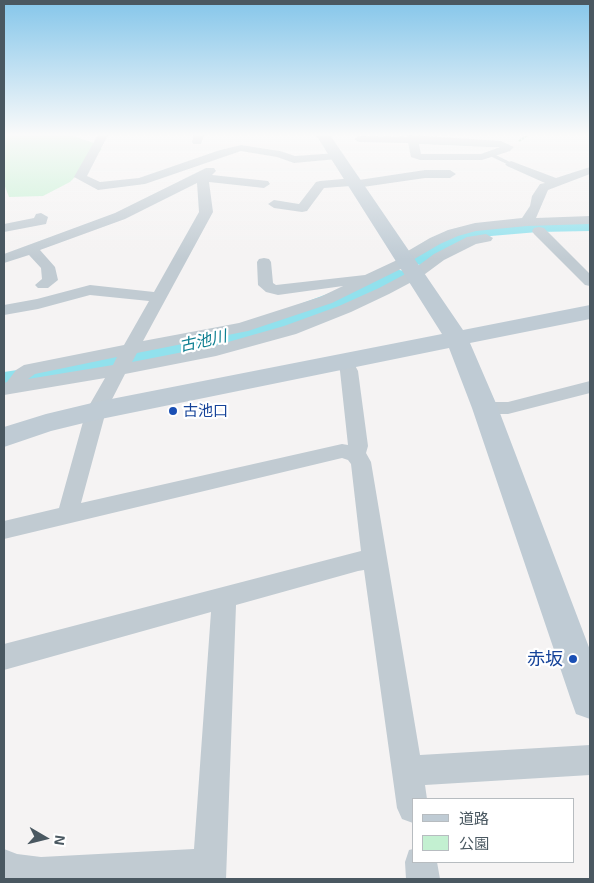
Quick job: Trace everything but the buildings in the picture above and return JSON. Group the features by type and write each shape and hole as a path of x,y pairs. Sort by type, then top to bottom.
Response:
{"street":[{"path":"80,176 98,186 141,181 155,176"},
{"path":"351,176 457,339 485,408 590,700"},
{"path":"274,204 302,208 320,185 415,176"},
{"path":"540,176 554,182"},
{"path":"533,226 538,196 544,187 574,176"},
{"path":"70,514 70,505 96,411 206,212 203,182 198,177"},
{"path":"4,259 120,216 198,177 264,184"},
{"path":"4,228 41,221 40,217"},
{"path":"13,384 30,369 216,351 290,330 353,306 411,266 439,257 472,240 533,226 589,220"},
{"path":"533,226 590,282"},
{"path":"32,250 48,267 50,280 42,285"},
{"path":"264,262 266,285 271,289 278,290 354,279 368,281"},
{"path":"13,384 123,361 242,327 326,300 400,264 411,266"},
{"path":"4,310 38,304 90,290 158,297"},
{"path":"4,437 46,423 96,411 590,312"},
{"path":"345,362 349,371 358,446 355,454"},
{"path":"485,408 508,408 590,387"},
{"path":"4,530 342,451 355,454 361,462 374,559 412,802"},
{"path":"4,657 222,597 358,561 374,559"},
{"path":"9,872 41,874 210,872 224,609 222,597"},
{"path":"407,771 590,760"},
{"path":"421,863 423,879"}],"green space":[{"path":"4,176 76,176 70,182 43,196 9,197 4,184"}],"waterway":[{"name":"古池川","path":"424,259 446,244 488,230 538,225 590,225"},
{"name":"古池川","path":"4,382 63,372 217,339 274,323 395,276"}],"place":[{"name":"古池口","path":"173,411"},
{"name":"赤坂","path":"573,659"}]}
